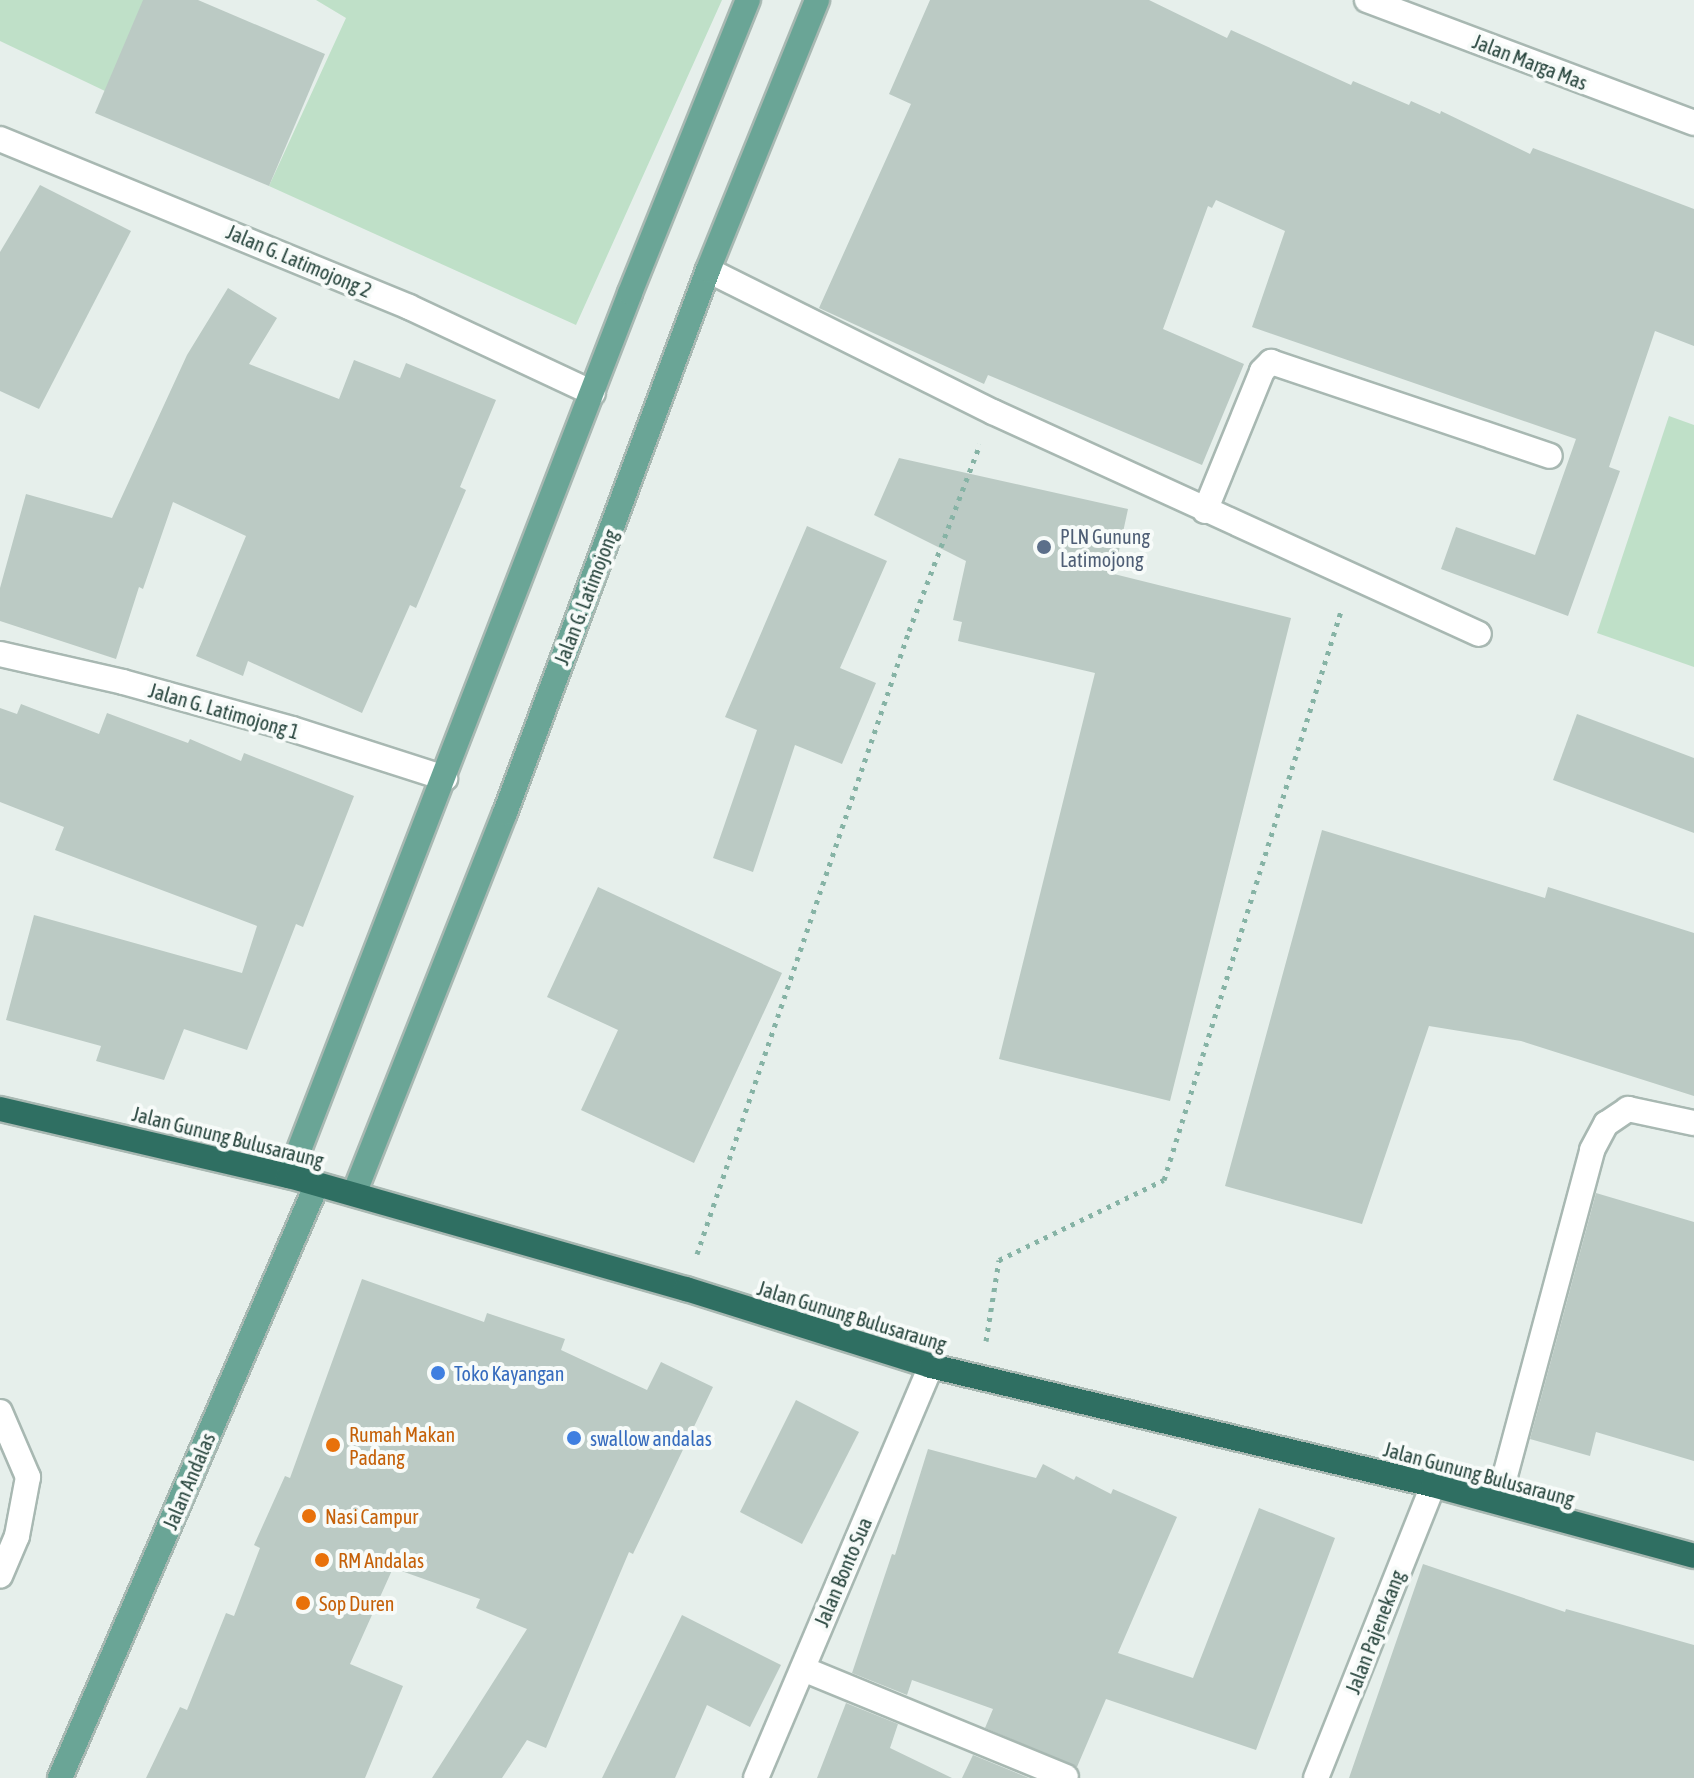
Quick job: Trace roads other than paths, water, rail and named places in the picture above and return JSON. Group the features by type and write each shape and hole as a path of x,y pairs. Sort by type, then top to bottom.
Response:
{"highway":[{"name":"Jalan Gunung Bulusaraung","path":"0,1109 289,1176 686,1289 931,1366 1433,1485 1694,1556"}],"main road":[{"path":"289,1176 748,0"},
{"name":"Jalan G. Latimojong","path":"354,1194 511,799 708,270 817,0"},
{"name":"Jalan Andalas","path":"60,1778 317,1184"}],"street":[{"name":"Jalan Marga Mas","path":"1367,0 1694,123"},
{"name":"Jalan G. Latimojong 2","path":"0,139 409,307 593,393"},
{"path":"708,270 993,412 1479,634"},
{"path":"1205,511 1262,371 1271,362 1550,456"},
{"name":"Jalan G. Latimojong 1","path":"0,654 123,682 261,720 445,778"},
{"path":"1498,1502 1592,1150 1606,1124 1628,1109 1694,1123"},
{"name":"Jalan Bonto Sua","path":"756,1778 931,1366"},
{"path":"0,1412 28,1477 17,1536 0,1576"},
{"name":"Jalan Pajenekang","path":"1316,1778 1433,1485"},
{"path":"803,1669 1066,1777"}],"place":[{"name":"PLN Gunung Latimojong","path":"1044,547"},
{"name":"Toko Kayangan","path":"438,1373"},
{"name":"swallow andalas","path":"574,1438"},
{"name":"Rumah Makan Padang","path":"333,1445"},
{"name":"Nasi Campur","path":"309,1516"},
{"name":"RM Andalas","path":"322,1560"},
{"name":"Sop Duren","path":"303,1603"}]}
